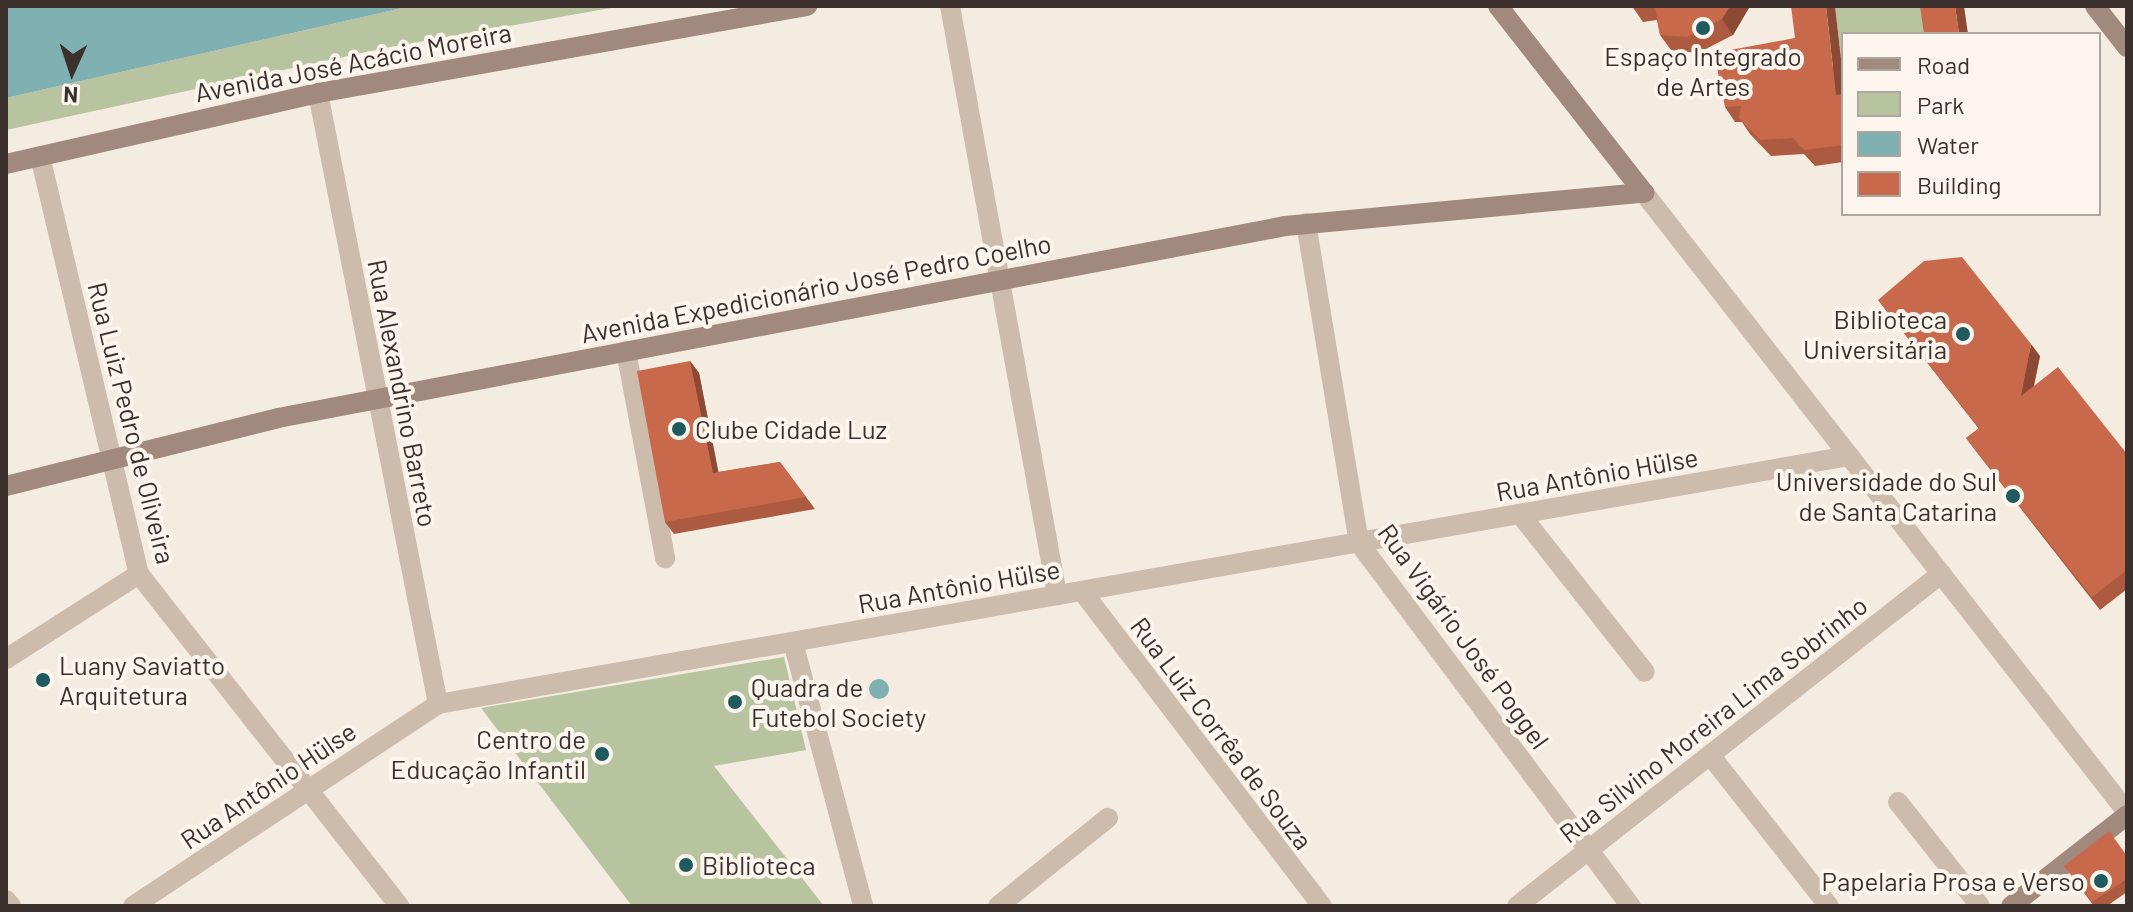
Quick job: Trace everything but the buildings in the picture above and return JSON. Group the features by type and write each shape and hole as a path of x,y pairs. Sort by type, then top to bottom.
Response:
{"street":[{"name":"Avenida José Acácio Moreira","path":"6,164 318,93 807,6"},
{"path":"950,6 1057,595"},
{"path":"1498,6 2127,814 2011,906"},
{"path":"2095,6 2127,47"},
{"name":"Rua Alexandrino Barreto","path":"318,93 438,704"},
{"name":"Rua Luiz Pedro de Oliveira","path":"40,156 139,574 399,906"},
{"name":"Avenida Expedicionário José Pedro Coelho","path":"6,486 378,398 1306,223 1644,193"},
{"name":"Rua Vigário José Poggel","path":"1306,223 1359,543 1631,906"},
{"path":"626,351 665,558"},
{"name":"Rua Antônio Hülse","path":"133,906 438,704 1849,456"},
{"path":"1520,514 1645,672"},
{"path":"6,659 139,574"},
{"name":"Rua Silvino Moreira Lima Sobrinho","path":"1517,906 1941,574"},
{"name":"Rua Luiz Corrêa de Souza","path":"1082,591 1322,906"},
{"path":"793,642 863,906"},
{"path":"1710,755 1829,906"},
{"path":"1898,802 1980,906"},
{"path":"998,906 1108,818"},
{"path":"6,900 11,906"}],"green space":[{"path":"411,6 622,6 385,48 6,130 6,98"},
{"path":"1835,6 1930,6 1933,32 1841,32 1841,58"},
{"path":"784,657 806,750 714,766 824,906 632,906 481,708"}],"water":[{"path":"6,6 411,6 6,98"},
{"path":"879,679 886,682 889,689 886,696 879,699 872,696 869,689 872,682"}],"place":[{"name":"Espaço Integrado de Artes","path":"1703,28"},
{"name":"Biblioteca Universitária","path":"1963,334"},
{"name":"Clube Cidade Luz","path":"679,429"},
{"name":"Universidade do Sul de Santa Catarina","path":"2013,496"},
{"name":"Luany Saviatto Arquitetura","path":"43,680"},
{"name":"Quadra de Futebol Society","path":"735,702"},
{"name":"Centro de Educação Infantil","path":"602,754"},
{"name":"Biblioteca","path":"686,865"},
{"name":"Papelaria Prosa e Verso","path":"2101,881"}]}
